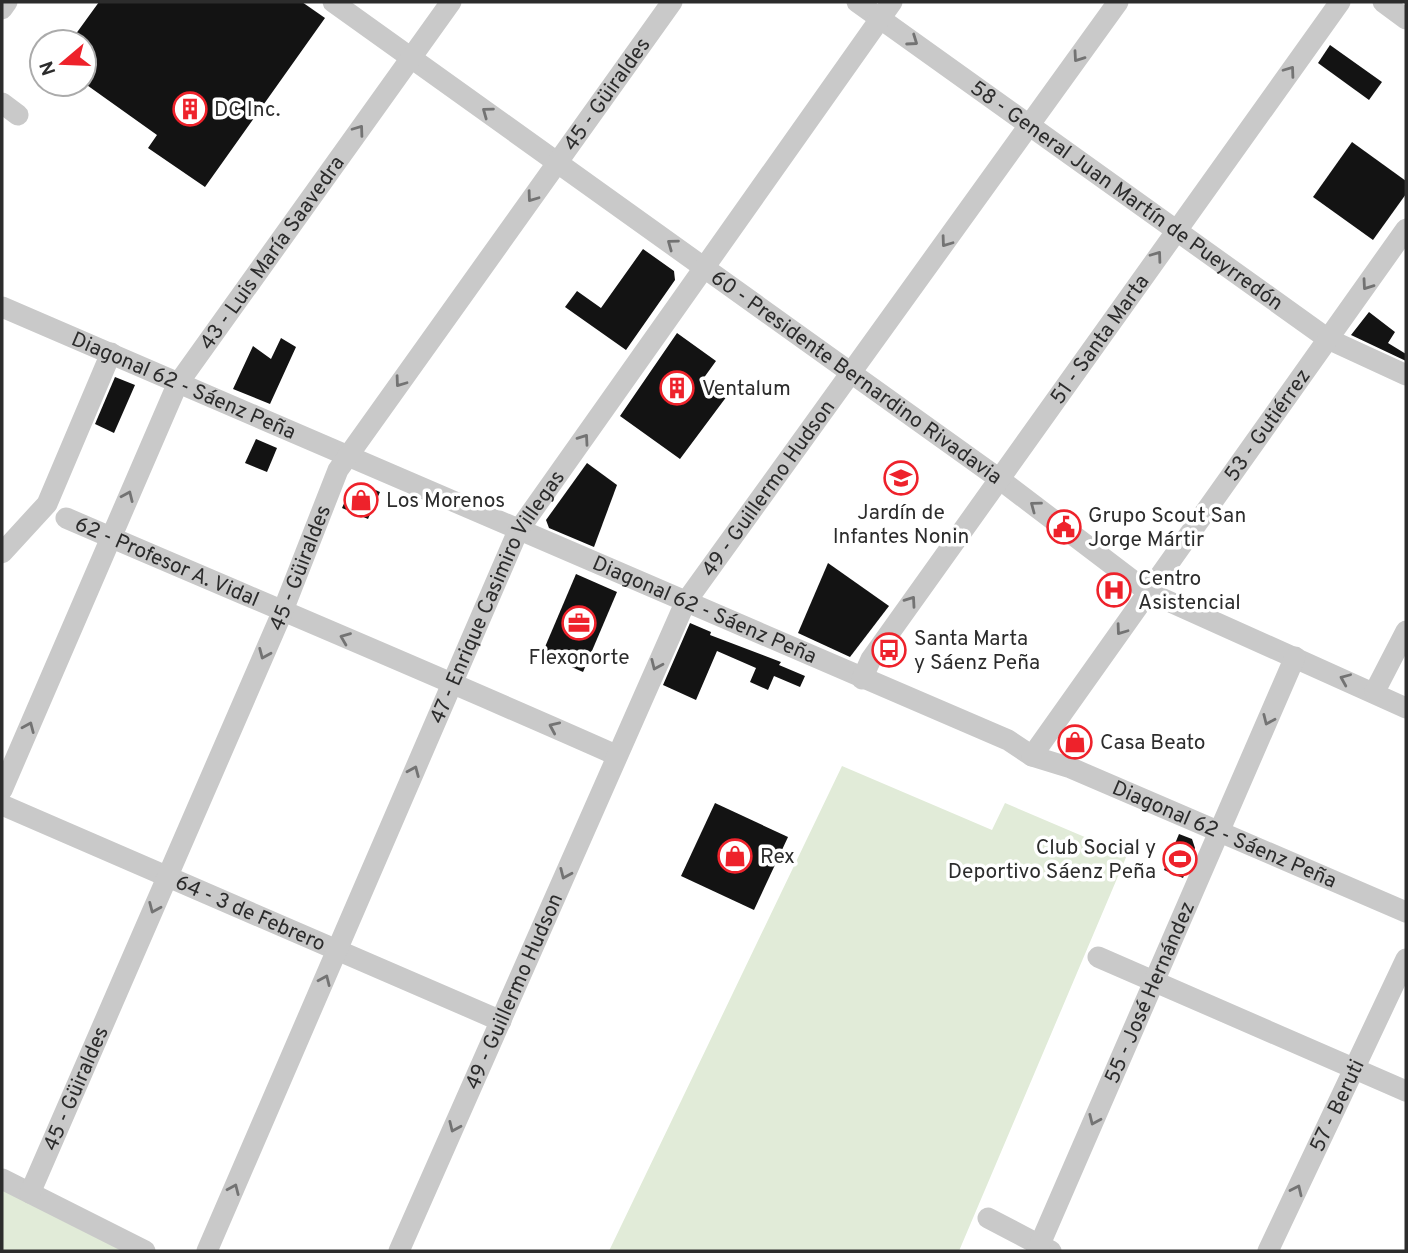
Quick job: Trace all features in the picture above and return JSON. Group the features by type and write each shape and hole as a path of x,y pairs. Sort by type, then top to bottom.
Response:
{"street":[{"path":"2,9 7,2"},
{"name":"60 - Presidente Bernardino Rivadavia","path":"333,2 998,478 1148,592 1375,691 1406,708"},
{"name":"43 - Luis María Saavedra","path":"2,790 177,385 451,2"},
{"name":"45 - Güiraldes","path":"30,1193 282,613 338,470 672,2"},
{"name":"58 - General Juan Martín de Pueyrredón","path":"857,2 887,10 1031,124 1328,339 1406,375"},
{"name":"49 - Guillermo Hudson","path":"399,1251 685,603 1118,2"},
{"name":"51 - Santa Marta","path":"862,679 871,659 998,478 1339,2"},
{"path":"1383,2 1406,19"},
{"name":"47 - Enrique Casimiro Villegas","path":"207,1251 518,531 887,10"},
{"name":"53 - Gutiérrez","path":"1032,756 1406,229"},
{"name":"Diagonal 62 - Sáenz Peña","path":"2,307 111,353 177,385 1008,740 1032,756 1071,768 1406,912"},
{"path":"2,553 47,504 111,353"},
{"name":"62 - Profesor A. Vidal","path":"66,518 282,613 452,682 616,755"},
{"path":"1375,691 1406,631"},
{"name":"55 - José Hernández","path":"1043,1249 1218,832 1295,657"},
{"name":"64 - 3 de Febrero","path":"2,805 501,1021"},
{"path":"1098,957 1406,1091"},
{"name":"57 - Beruti","path":"1268,1251 1406,959"},
{"path":"2,1179 145,1251"},
{"path":"988,1218 1043,1249"}],"green space":[{"path":"842,766 992,830 1005,803 1127,855 959,1251 609,1251"},
{"path":"2,1188 129,1251 2,1251"}],"building":[{"name":"DC Inc.","path":"99,2 302,2 325,18 205,187 148,148 157,135 98,93 98,28 80,28"},
{"path":"1330,45 1382,82 1369,100 1318,63"},
{"path":"1352,142 1406,181 1406,194 1373,240 1313,197"},
{"path":"643,249 674,271 675,280 626,350 565,307 577,291 601,308"},
{"path":"1369,312 1395,332 1388,343 1406,354 1406,361 1351,335"},
{"name":"Ventalum","path":"677,333 716,361 703,379 727,396 680,459 620,416"},
{"path":"281,338 296,347 270,404 233,389 253,346 271,359"},
{"path":"115,377 135,385 114,433 95,424"},
{"path":"256,439 277,448 267,472 245,463"},
{"path":"587,463 617,485 594,547 549,528 546,520"},
{"name":"Los Morenos","path":"362,484 380,492 368,519 342,508 350,490 354,491 356,486 361,488"},
{"path":"828,563 889,606 850,657 798,633"},
{"name":"Flexonorte","path":"576,574 617,592 583,672 542,654"},
{"path":"690,623 711,632 710,635 781,662 779,665 805,676 800,687 774,676 768,690 750,682 756,668 717,651 696,700 663,685"},
{"name":"Rex","path":"715,803 788,837 754,910 681,876"},
{"name":"Club Social y Deportivo Sáenz Peña","path":"1179,834 1192,839 1195,848 1183,878 1164,870"}],"place":[{"name":"DC Inc.","path":"190,109"},
{"name":"Ventalum","path":"677,388"},
{"name":"Jardín de Infantes Nonin","path":"901,478"},
{"name":"Los Morenos","path":"361,500"},
{"name":"Grupo Scout San Jorge Mártir","path":"1064,527"},
{"name":"Centro Asistencial","path":"1114,590"},
{"name":"Flexonorte","path":"579,623"},
{"name":"Santa Marta y Sáenz Peña","path":"889,650"},
{"name":"Casa Beato","path":"1075,742"},
{"name":"Rex","path":"735,856"},
{"name":"Club Social y Deportivo Sáenz Peña","path":"1180,859"}]}
